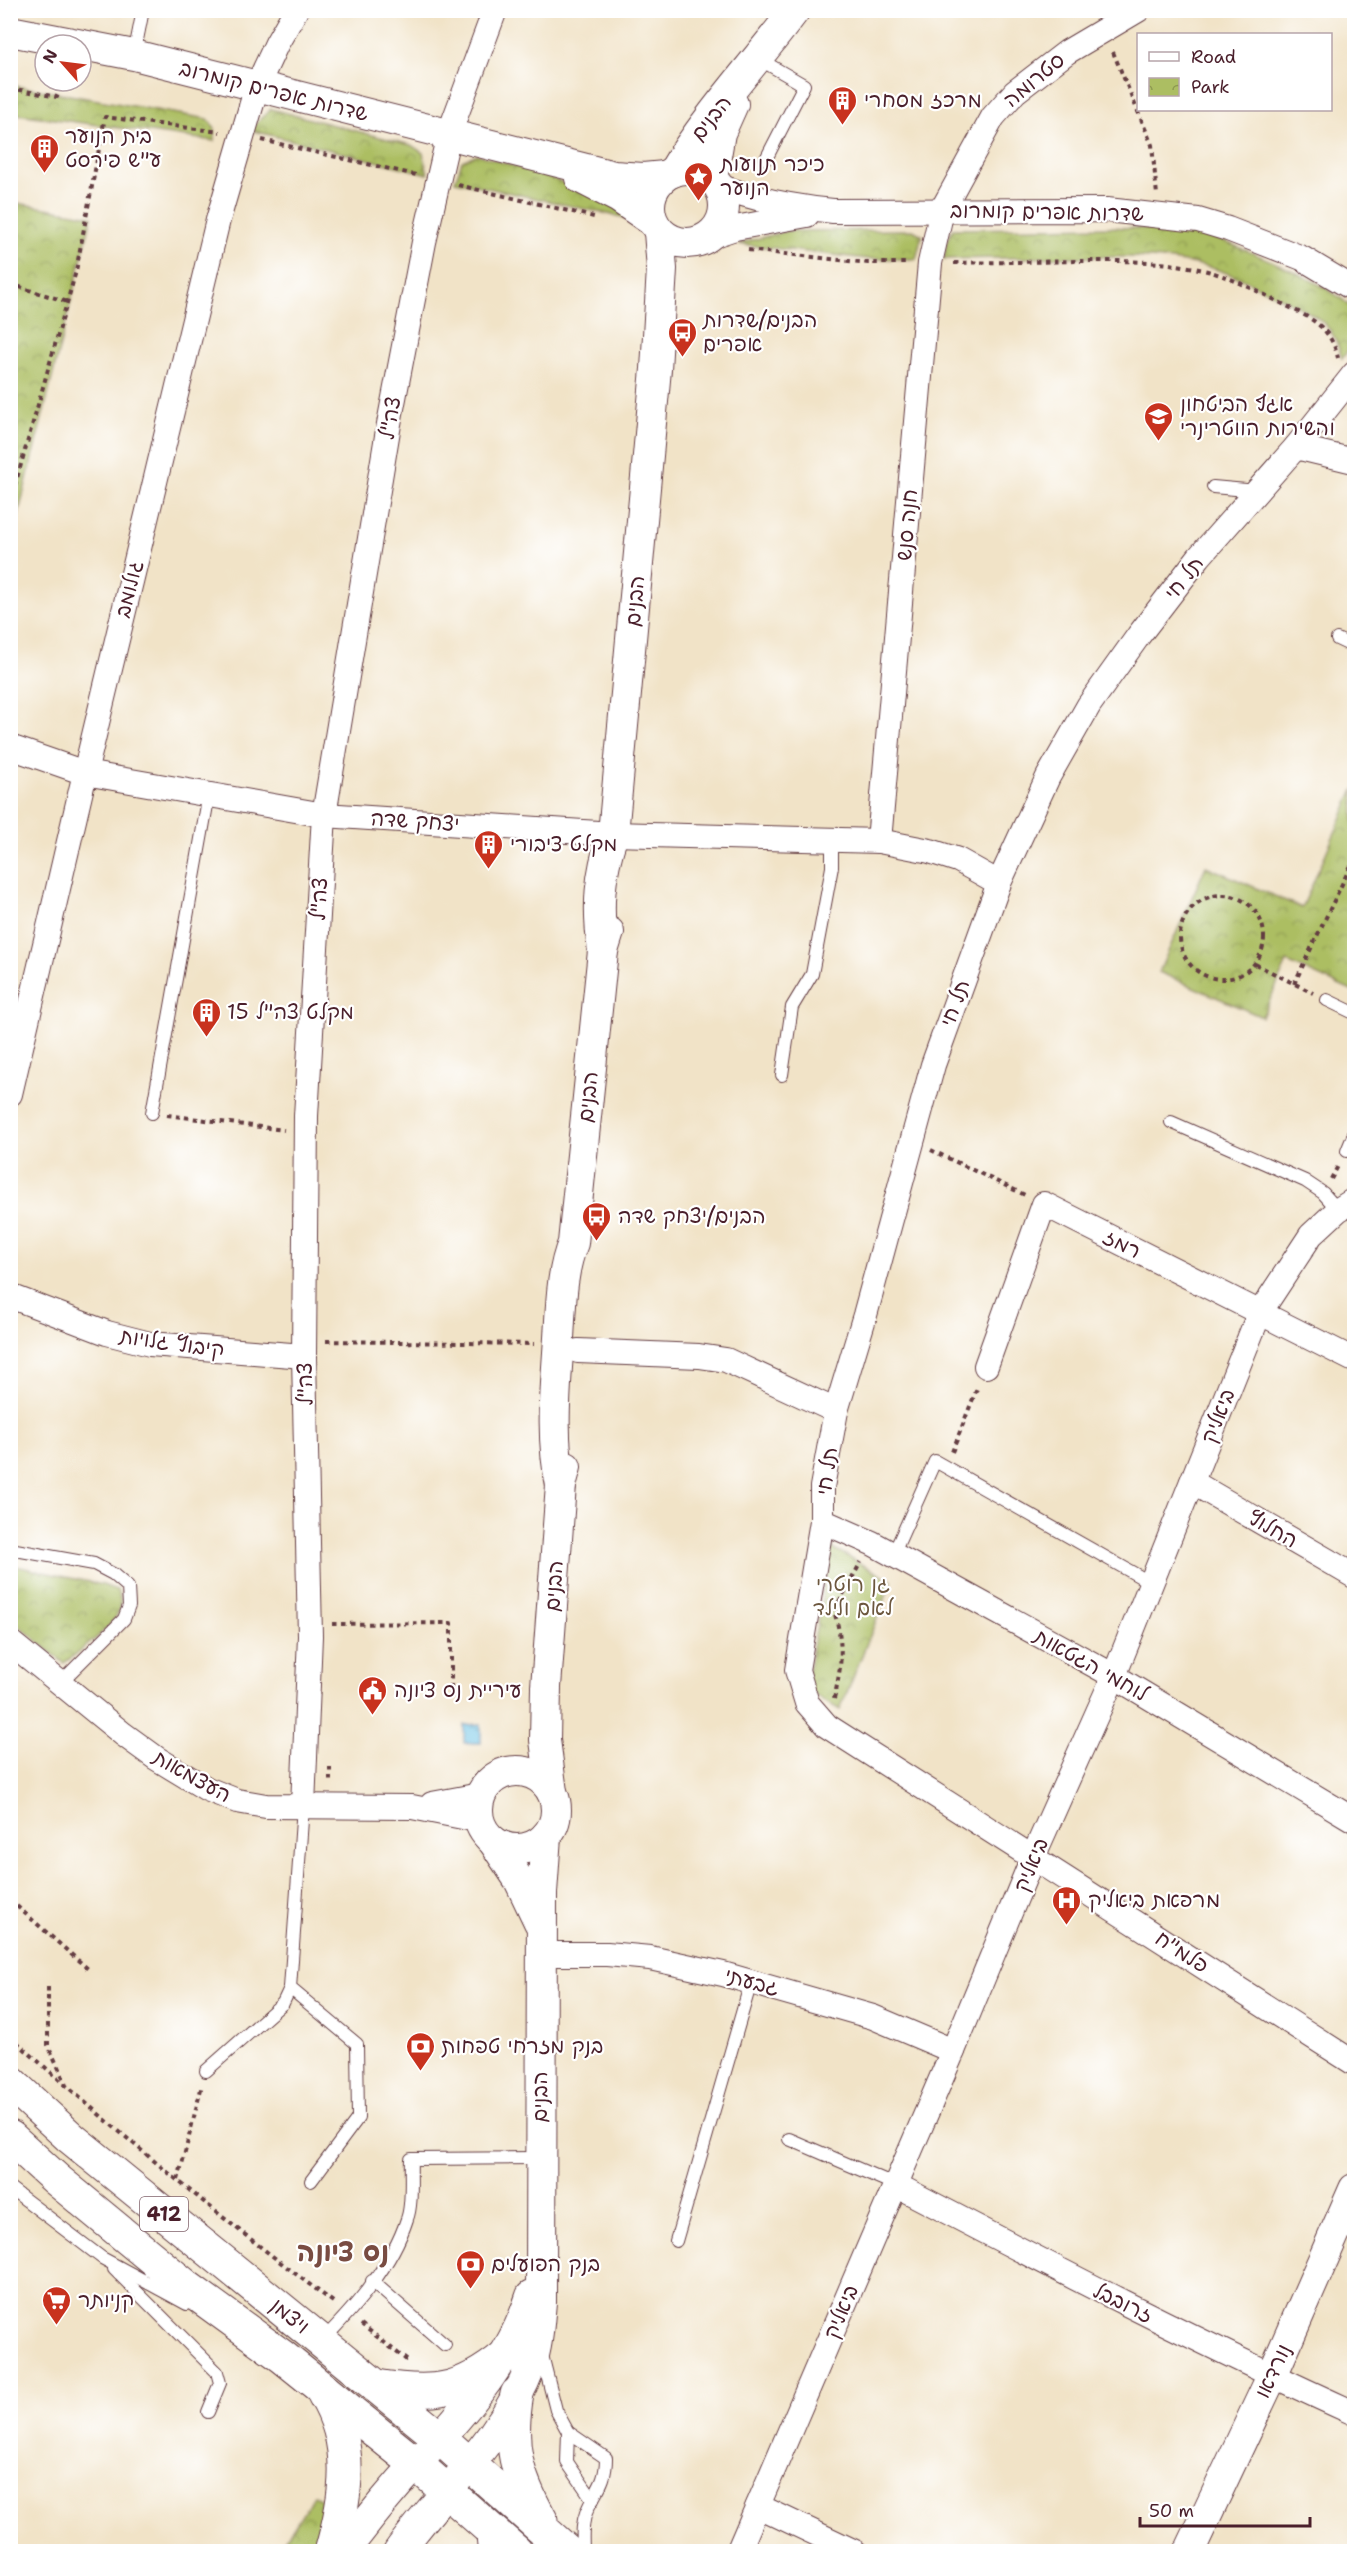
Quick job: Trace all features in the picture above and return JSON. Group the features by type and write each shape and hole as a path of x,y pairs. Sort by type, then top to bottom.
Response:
{"main road":[{"name":"ויצמן","path":"10,2082 71,2138 440,2438 559,2543"},
{"name":"ויצמן","path":"10,2137 56,2179 187,2287 283,2357 416,2464 446,2490 482,2536 516,2552"},
{"path":"374,2386 420,2391 439,2389 475,2378 505,2356"},
{"path":"318,2385 335,2411 343,2438 346,2460 345,2497 331,2552"},
{"path":"517,2394 512,2440 517,2466 536,2511 559,2543"}],"street":[{"name":"גולומב","path":"10,1094 216,232 257,86 277,43 296,10"},
{"name":"צה\"ל","path":"303,1806 310,1636 304,1348 306,1133 324,815 389,424 424,242 449,134 495,10"},
{"name":"הבנים","path":"669,174 710,117 756,63 795,10"},
{"name":"סטרומה","path":"942,210 993,117 1024,86 1067,52 1138,10"},
{"name":"שדרות אפרים קומרוב","path":"10,32 134,56 614,176 643,178 669,174"},
{"name":"הבנים","path":"715,183 720,133 756,63"},
{"name":"שדרות אפרים קומרוב","path":"537,157 619,198 656,226"},
{"path":"693,169 715,183 723,197 722,219 702,240 676,242 656,226 651,196 656,185 669,174 693,169"},
{"name":"שדרות אפרים קומרוב","path":"715,183 766,201 832,210 1107,210 1198,220 1302,258 1354,289"},
{"name":"שדרות אפרים קומרוב","path":"702,240 743,226 832,210"},
{"name":"חנה סנש","path":"879,841 930,263 942,210"},
{"name":"הבנים","path":"561,1485 556,1464 555,1399 565,1269 573,1243 603,951 598,917 601,877 614,834 656,369 662,269 656,226"},
{"name":"הבנים","path":"656,369 675,278 683,259 702,240"},
{"name":"תל חי","path":"827,1725 807,1703 797,1670 822,1521 822,1487 836,1411 865,1315 933,1065 999,883 1047,777 1089,705 1199,557 1296,447 1354,374"},
{"path":"1296,447 1354,461"},
{"name":"יצחק שדה","path":"10,747 85,773 324,815 614,834 879,841 930,851 958,860 999,883"},
{"name":"ביאליק","path":"738,2552 1113,1676 1259,1314 1311,1235 1338,1201"},
{"path":"986,1366 1044,1204"},
{"name":"רמז","path":"1044,1204 1354,1360"},
{"name":"הבנים","path":"552,1792 545,1740 546,1687 561,1485 567,1466 578,1351 579,1280 573,1243"},
{"name":"קיבוץ גלויות","path":"10,1296 85,1326 150,1344 304,1348"},
{"path":"578,1351 699,1356 726,1360 836,1411"},
{"name":"החלוץ","path":"1192,1482 1354,1576"},
{"name":"לוחמי הגטאות","path":"822,1521 883,1549 1113,1676 1354,1820"},
{"name":"העצמאות","path":"10,1642 123,1734 207,1789 237,1801 266,1806 487,1808"},
{"name":"הבנים","path":"542,1941 519,1880 487,1808 536,1727 546,1687"},
{"name":"פלמ\"ח","path":"827,1725 1354,2063"},
{"path":"516,1771 534,1774 545,1782 552,1792 556,1803 553,1827 546,1836 526,1849 514,1850 487,1808 516,1771"},
{"name":"הבנים","path":"398,2552 469,2464 501,2420 517,2394 531,2364 538,2337 541,2302 543,1862 546,1836"},
{"name":"גבעתי","path":"542,1941 607,1954 650,1958 751,1982 873,2017 953,2051"},
{"name":"זרובבל","path":"896,2185 1051,2267 1272,2376 1354,2413"},
{"name":"נורדאו","path":"1194,2547 1354,2189"},
{"name":"הבנים","path":"344,2552 416,2464 484,2388 505,2356 523,2321 540,2267"},
{"path":"758,2506 855,2552"}],"lane":[{"path":"134,56 143,10"},
{"path":"756,63 804,84 766,159"},
{"path":"1213,488 1258,491"},
{"path":"1337,639 1354,647"},
{"path":"152,1113 209,794"},
{"path":"782,1075 792,1007 812,974 832,867 832,840"},
{"path":"1327,1000 1354,1013"},
{"path":"1171,1122 1305,1181 1338,1201"},
{"path":"1347,1151 1354,1134"},
{"path":"883,1549 935,1461 1151,1583"},
{"path":"10,1549 94,1564 113,1574 128,1587 129,1606 123,1619 60,1683"},
{"path":"206,2071 283,2003 291,1988 303,1806"},
{"path":"676,2241 751,1982"},
{"path":"291,1988 357,2044 358,2118 311,2181"},
{"path":"789,2139 896,2185"},
{"path":"321,2342 348,2313 390,2256 408,2218 411,2159 540,2158"},
{"path":"10,2188 102,2258 217,2372 220,2383 208,2412"},
{"path":"102,2258 283,2357"},
{"path":"372,2281 445,2345"},
{"path":"538,2337 556,2410 568,2432 606,2458 606,2476 586,2514 582,2531 583,2552"},
{"path":"568,2432 567,2462 593,2500"}],"path":[{"path":"1102,32 1137,106"},
{"path":"10,88 33,92"},
{"path":"36,93 57,97 58,93"},
{"path":"1139,111 1152,145 1158,215"},
{"path":"10,503 76,272 105,117 242,135 599,218"},
{"path":"738,249 868,263 1109,261 1173,264 1201,269 1249,287 1310,318 1325,330 1334,342 1338,360 1335,398"},
{"path":"10,284 68,302"},
{"path":"1294,984 1354,859"},
{"path":"1224,895 1239,898 1249,904 1258,915 1264,931 1263,946 1255,964 1244,974 1226,979 1211,978 1198,972 1186,960 1181,946 1180,932 1189,911 1211,896 1224,895"},
{"path":"1255,964 1327,1000"},
{"path":"152,1113 306,1133"},
{"path":"911,1141 1044,1204"},
{"path":"1338,1201 1347,1151"},
{"path":"304,1348 544,1344"},
{"path":"946,1467 986,1366"},
{"path":"827,1725 841,1670 841,1634 834,1611 883,1549"},
{"path":"329,1635 329,1623 451,1623 451,1698"},
{"path":"330,1765 330,1788"},
{"path":"10,1900 88,1969"},
{"path":"48,1987 48,2045 68,2088"},
{"path":"10,2036 68,2088 267,2254 348,2313 439,2389"},
{"path":"178,2180 206,2071"}],"green space":[{"path":"11,85 33,89 33,93 57,93 208,119 215,129 214,141 11,113"},
{"path":"271,109 411,145 423,153 428,174 250,130"},
{"path":"477,154 580,189 600,198 636,220 455,181 462,161"},
{"path":"10,202 92,216 11,544"},
{"path":"1109,227 1160,229 1198,234 1289,269 1332,292 1347,303 1356,319 1352,343 1342,359 1333,335 1312,314 1231,275 1184,262 1120,257 944,259 947,241 953,229"},
{"path":"913,230 922,235 916,259 868,259 738,244 787,231"},
{"path":"1354,789 1354,992 1287,962 1262,1017 1159,972 1206,866 1302,908"},
{"name":"גן רוטרי לאם ולילד","path":"831,1547 892,1581 840,1710 805,1690"},
{"path":"11,1565 117,1590 120,1609 111,1624 64,1663 11,1619"},
{"path":"314,2495 329,2503 318,2551 278,2552"}],"water":[{"path":"481,1724 481,1743 464,1743 464,1725"}],"place":[{"name":"מרכז מסחרי","path":"843,126"},
{"name":"בית הנוער ע\"ש פירסט","path":"44,174"},
{"name":"כיכר תנועות הנוער","path":"699,202"},
{"name":"הבנים/שדרות אפרים","path":"682,358"},
{"name":"אגף הביטחון והשירות הווטרינרי","path":"1159,442"},
{"name":"מקלט ציבורי","path":"489,870"},
{"name":"מקלט צה\"ל 15","path":"206,1038"},
{"name":"הבנים/יצחק שדה","path":"597,1242"},
{"name":"עיריית נס ציונה","path":"373,1716"},
{"name":"מרפאת ביאליק","path":"1067,1926"},
{"name":"בנק מזרחי טפחות","path":"420,2072"},
{"name":"בנק הפועלים","path":"470,2290"},
{"name":"קניותר","path":"57,2326"}],"district":[{"name":"נס ציונה","path":"343,2251"}]}
